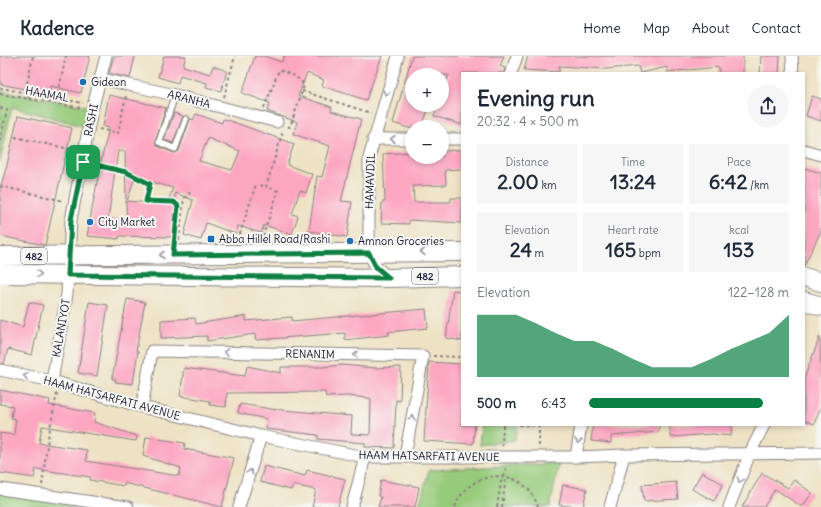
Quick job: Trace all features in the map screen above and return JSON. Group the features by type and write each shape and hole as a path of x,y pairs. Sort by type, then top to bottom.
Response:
{"main road":[{"name":"482","path":"0,256 461,252"},
{"name":"482","path":"0,274 389,278 461,276"},
{"path":"805,277 821,282"},
{"path":"805,301 821,306"}],"street":[{"name":"RASHI","path":"68,256 75,203 89,127 106,56"},
{"name":"HAMAVDIL","path":"369,253 369,158 396,56"},
{"path":"511,72 517,56"},
{"path":"792,56 793,72"},
{"name":"ARANHA","path":"101,79 175,95 276,122"},
{"path":"373,139 405,139"},
{"path":"449,139 461,139"},
{"path":"805,150 821,155"},
{"path":"369,253 376,267 389,278"},
{"name":"KALANIYOT","path":"55,382 64,315 68,275 68,256"},
{"name":"RENANIM","path":"142,407 152,351 423,356"},
{"path":"405,456 423,356"},
{"name":"HAAM HATSARFATI AVENUE","path":"0,370 55,382 142,407 260,436 365,457 576,457 624,454 821,453"},
{"path":"576,457 581,426"},
{"path":"730,507 750,453 764,426"},
{"path":"239,507 260,436"},
{"path":"610,507 624,454"},
{"path":"352,507 365,457"},
{"path":"0,489 128,507"}],"lane":[{"path":"175,95 159,142 175,149 186,119"}],"path":[{"path":"30,99 26,93 33,56"},
{"path":"57,99 66,56"},
{"path":"222,108 235,56"},
{"path":"260,118 279,70 295,76 302,81 304,86 290,127 284,125 266,187"},
{"path":"89,127 118,133 129,85"},
{"path":"0,88 93,107"},
{"path":"302,91 380,116"},
{"name":"HAAMAL","path":"0,94 93,107"},
{"path":"0,108 8,110 0,140"},
{"path":"15,137 84,157 126,172 150,184 146,201 174,202 178,206 175,255"},
{"path":"241,254 256,184"},
{"path":"241,254 252,242 263,236 278,191 260,185"},
{"path":"0,186 75,203"},
{"path":"175,255 184,198 191,192"},
{"path":"423,356 461,357"},
{"path":"40,494 55,382"},
{"path":"502,457 503,426"},
{"path":"529,426 581,426"},
{"path":"538,457 539,427"},
{"path":"497,507 502,476"},
{"path":"455,507 458,497 464,490 476,481 486,477 502,476 524,485 536,500 538,507"},
{"path":"502,507 507,477"}],"green space":[{"path":"0,91 90,107 86,127 12,107 0,162"},
{"path":"482,426 517,426 515,440 480,445"},
{"path":"559,463 550,507 419,507 429,470"},
{"path":"1,491 75,502 75,507 0,507"}],"building":[{"path":"0,56 90,56 81,93 50,86 49,94 0,84"},
{"path":"114,56 135,56 130,78 109,73"},
{"path":"164,56 186,56 183,66 210,74 213,66 227,71 221,91 206,87 207,83 180,75 178,83 158,77"},
{"path":"255,56 264,56 282,62 284,56 382,56 366,100 322,86 324,80 307,73 298,96 332,107 331,111 361,119 341,201 352,202 347,237 309,231 317,176 322,177 330,146 293,134 297,122 267,111 270,103 242,93"},
{"path":"412,56 504,56 500,66 505,68 504,72 461,72 461,125 434,116 435,112 449,112 449,68 409,68"},
{"path":"528,56 743,56 743,72 719,72 719,67 667,72 667,67 640,72 638,66 606,69 559,66 559,72 524,70"},
{"path":"761,56 780,56 779,72 760,72"},
{"path":"405,81 405,112 427,112 424,120 405,120 405,127 393,123"},
{"path":"109,95 166,108 155,142 157,146 174,153 179,151 190,119 193,120 196,114 222,123 223,119 233,122 294,144 287,165 312,174 306,193 300,190 292,214 298,216 292,234 264,225 261,233 238,226 236,234 206,223 201,240 184,235 193,200 175,193 174,237 119,236 119,239 87,236 101,161 109,128 103,126","holes":["208,138 240,151 232,170 199,161","118,151 125,151 126,199 128,199 135,177 173,188 167,204 126,201 127,221 108,219"]},
{"path":"812,96 821,99 821,121 806,116"},
{"path":"174,113 183,116 173,143 164,140"},
{"path":"18,116 72,128 45,245 0,236 0,189"},
{"path":"461,150 461,169 445,170 446,185 413,186 414,202 451,202 451,198 461,198 461,223 409,220 409,224 381,223 382,202 385,202 383,154 405,152 405,164 449,164 449,151"},
{"path":"805,168 821,173 821,231 805,264"},
{"path":"453,290 461,291 461,341 446,338"},
{"path":"127,299 145,302 136,351 138,351 133,384 115,382 116,379 112,379"},
{"path":"29,302 43,305 32,355 8,349 4,364 0,363 0,320 23,327"},
{"path":"89,302 108,305 97,376 78,373"},
{"path":"426,309 428,328 388,332 389,335 345,340 345,333 256,340 255,334 207,341 207,336 161,338 161,320 195,318 196,324 246,316 246,321 292,317 292,321"},
{"path":"820,336 821,406 814,424 805,420 805,376"},
{"path":"429,362 461,364 461,426 475,426 473,444 424,441"},
{"path":"342,365 375,368 401,367 400,401 396,400 394,448 365,447 365,443 318,439 318,435 266,429 267,419 238,413 240,404 271,409 352,416 351,434 370,435 371,399 369,398 347,396 326,397 325,392 227,393 226,407 210,405 210,401 180,396 184,368 245,376 247,366 281,373 281,367 323,367"},
{"path":"0,390 50,400 49,405 95,413 94,422 137,436 136,441 42,426 39,443 87,450 86,461 179,476 181,468 143,456 146,437 185,443 184,449 234,458 222,507 124,483 124,486 90,480 91,477 36,469 34,478 0,473 0,433 14,435 16,419 11,418 13,406 0,404"},
{"path":"593,426 659,426 659,432 611,436 611,443 591,441"},
{"path":"670,426 732,426 731,436 712,434 670,437"},
{"path":"264,466 305,476 307,470 345,479 338,507 312,507 316,490 293,485 291,490 260,482"},
{"path":"702,472 723,484 714,501 692,489"},
{"path":"762,473 788,488 794,480 812,493 802,507 775,489 764,507 742,507"},
{"path":"381,480 419,487 415,507 378,507 381,497 378,496"},
{"path":"676,482 678,499 644,501 642,485"},
{"path":"563,485 587,489 583,507 559,505"}],"place":[{"name":"Gideon","path":"83,82"},
{"name":"City Market","path":"90,222"},
{"name":"Abba Hillel Road/Rashi","path":"211,239"},
{"name":"Amnon Groceries","path":"350,241"}],"route":[{"path":"83,162 126,172 150,184 146,201 174,202 178,206 173,255 369,253 376,267 389,278 68,275 71,220 83,162"}]}
